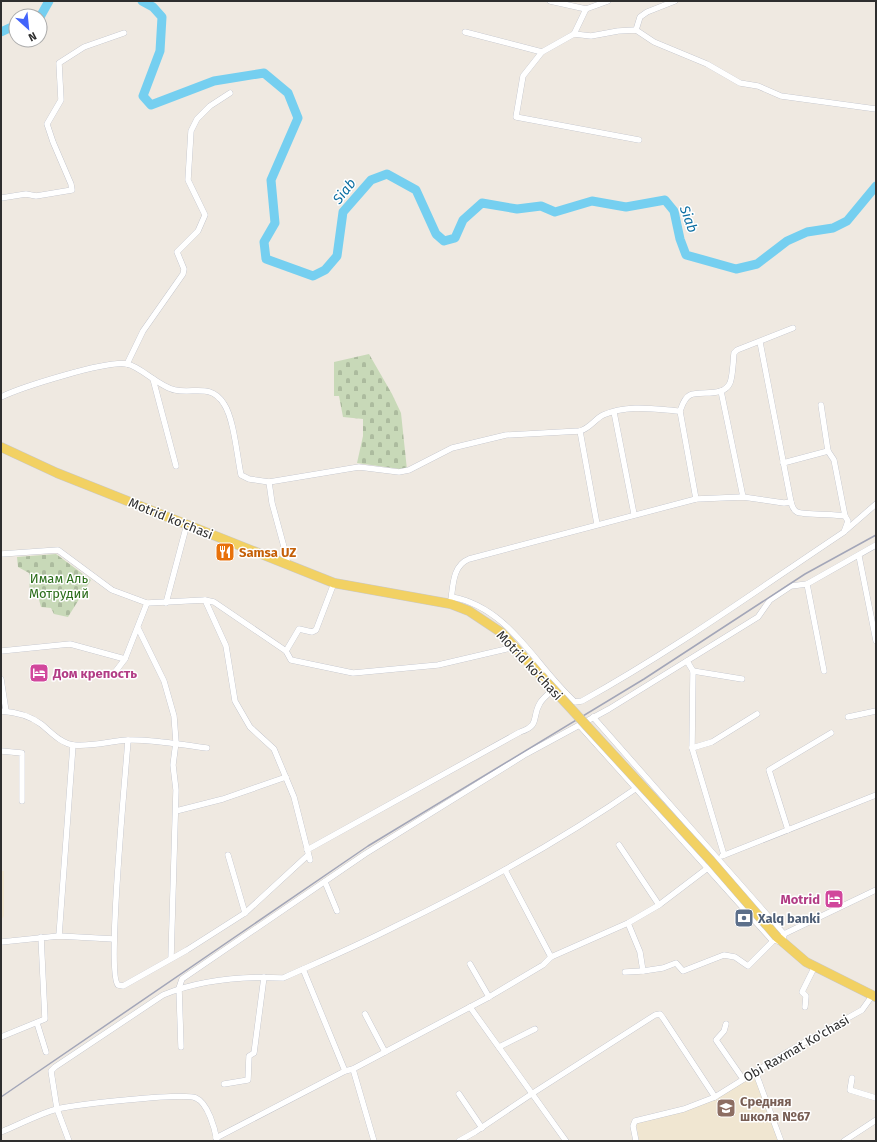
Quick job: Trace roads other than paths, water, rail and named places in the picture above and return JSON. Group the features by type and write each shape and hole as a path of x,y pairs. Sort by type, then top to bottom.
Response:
{"main road":[{"name":"Motrid ko'chasi","path":"1,447 57,473 334,583 451,600 487,621 502,633 515,647 639,787 712,863 779,939 797,956 874,997"}],"street":[{"path":"550,1 586,9 608,1"},
{"path":"636,30 640,18 647,12 675,1"},
{"path":"586,9 574,34 542,52 523,76 516,116 639,140"},
{"path":"574,34 591,36 618,31 636,30 654,42 707,64 740,82 758,86 781,96 876,109"},
{"path":"466,32 542,52"},
{"path":"1,198 26,194 36,196 72,190 47,124 61,100 59,63 84,47 124,33"},
{"path":"127,364 143,331 183,274 184,269 177,252 198,231 205,215 188,180 191,131 197,119 210,106 230,93"},
{"path":"696,499 680,411 686,399 690,395 721,391 730,384 734,353 736,350 793,328"},
{"path":"760,342 793,509 798,513 832,513 845,516"},
{"path":"1,396 32,385 102,366 127,364 170,389 181,391 206,390 212,392 224,403 229,413 241,474 249,479 269,482 359,467 399,472 409,470 452,448 506,435 580,431 586,429 602,416 633,407 680,411"},
{"path":"153,379 176,466"},
{"path":"721,391 743,497"},
{"path":"821,405 828,451 834,460 845,516 848,521 844,532"},
{"path":"614,412 634,514"},
{"path":"580,431 597,524"},
{"path":"784,463 828,451"},
{"path":"269,482 272,503 287,558 287,565"},
{"path":"791,502 784,503 743,497 696,499 634,514 462,562 457,568 451,600 476,606 505,623 561,689 575,702 601,690 700,631 844,532 876,504"},
{"path":"166,603 187,524"},
{"path":"181,1047 179,988 182,979 385,841 526,754 593,717 758,617 770,600 792,586 807,584 859,556 876,545"},
{"path":"1,554 58,550 112,590 147,603 205,600 214,602 286,651 291,660 353,674 438,664 515,647"},
{"path":"859,556 876,641"},
{"path":"286,651 299,629 312,632 316,630 334,583"},
{"path":"807,584 824,671"},
{"path":"205,600 226,646 235,701 250,727 274,749 294,797 308,855"},
{"path":"112,676 126,659 147,603"},
{"path":"138,628 164,680 174,716 176,730 173,765 176,790 176,811 171,958"},
{"path":"1,651 70,644 126,659"},
{"path":"687,661 693,671 692,748 724,855"},
{"path":"693,671 742,679"},
{"path":"1,679 3,711 14,712 28,717 40,723 55,736 73,745 128,740 151,740 207,748"},
{"path":"128,740 114,939 115,979 118,985 123,986 245,913 308,855 468,760 533,726 540,704 553,689"},
{"path":"848,717 876,711"},
{"path":"692,748 712,742 757,714"},
{"path":"593,717 708,848 712,863"},
{"path":"579,725 639,787 696,856 712,863"},
{"path":"788,830 769,770 831,733"},
{"path":"58,936 73,745"},
{"path":"1,751 22,753 22,802"},
{"path":"176,811 222,799 286,777"},
{"path":"69,1141 58,1109 51,1071 163,995 179,988 218,981 264,977 283,978 396,926 505,870 593,819 639,787"},
{"path":"1,1132 58,1109 120,1101 184,1096 196,1098 203,1103 211,1119 217,1140 345,1071 353,1069 489,997 543,965 551,957 628,923 660,905 724,855 876,795"},
{"path":"619,845 660,905"},
{"path":"696,856 708,848"},
{"path":"228,855 245,913"},
{"path":"505,870 551,957"},
{"path":"325,882 336,911"},
{"path":"625,972 663,968 676,963 683,971 692,969 724,955 735,957 748,966 779,939 876,890"},
{"path":"628,923 640,952 643,971"},
{"path":"1,942 58,936 114,939"},
{"path":"1,1037 45,1019 41,937"},
{"path":"470,964 489,997"},
{"path":"805,1007 806,996 802,992 815,966"},
{"path":"303,969 345,1071"},
{"path":"224,1084 248,1080 249,1056 252,1056 254,1053 264,977"},
{"name":"Obi Raxmat Ko'chasi","path":"715,1097 755,1071 862,1010 874,997"},
{"path":"470,1006 566,1141"},
{"path":"365,1014 385,1052"},
{"path":"459,1141 482,1128 533,1093 655,1015 660,1014 715,1097 684,1109 635,1121 634,1126 636,1141"},
{"path":"37,1023 46,1052"},
{"path":"726,1024 724,1031 716,1040 743,1079"},
{"path":"499,1047 534,1029"},
{"path":"353,1069 374,1141"},
{"path":"755,1071 781,1141"},
{"path":"852,1078 850,1090 876,1098"},
{"path":"459,1094 482,1128"},
{"path":"844,1141 854,1138 876,1120"}],"waterway":[{"name":"Siab","path":"45,8 49,1"},
{"name":"Siab","path":"142,1 153,7 162,17 160,51 143,96 151,105 214,81 264,73 288,93 298,118 271,180 275,223 264,242 266,259 313,276 325,270 337,256 343,212 371,180 387,174 416,190 436,234 444,241 455,238 463,220 482,203 517,209 541,206 555,212 592,201 626,207 665,200 674,211 680,239 686,255 736,269 757,264 787,241 807,232 833,228 847,221 876,186"},
{"name":"Siab","path":"1,32 8,29"}],"railway":[{"path":"1,1097 368,846 644,679 805,574 876,535"}],"place":[{"name":"Samsa UZ","path":"225,552"},
{"name":"Дом крепость","path":"39,673"},
{"name":"Motrid","path":"834,899"},
{"name":"Xalq banki","path":"744,918"},
{"name":"Средняя школа №67","path":"726,1108"}],"park label":[{"name":"Имам Аль Мотрудий","path":"59,586"}]}
